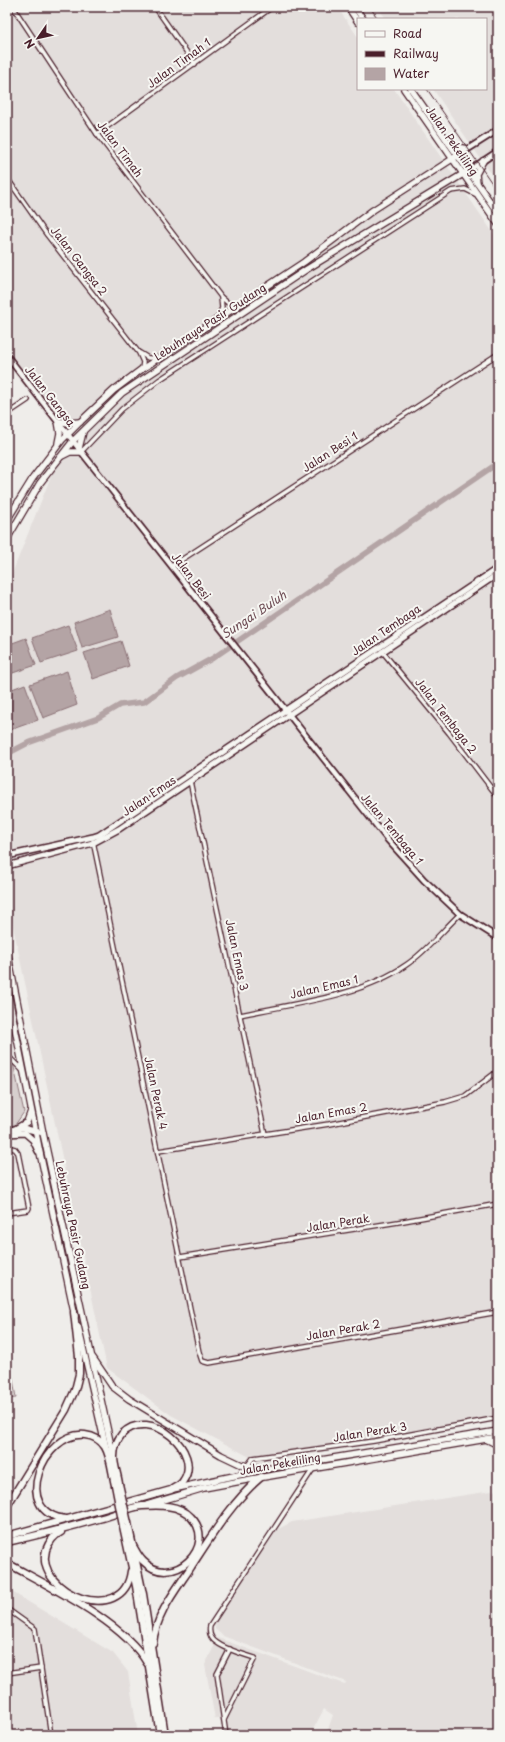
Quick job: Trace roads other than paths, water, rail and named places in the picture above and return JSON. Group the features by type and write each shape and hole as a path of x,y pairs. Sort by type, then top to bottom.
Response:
{"highway":[{"path":"7,1506 66,1410 75,1390 79,1374 79,1357 74,1312"},
{"path":"7,1536 171,1490 184,1480 187,1470 187,1460 177,1443 162,1430 150,1425 142,1424 132,1427 120,1437 116,1445 114,1457"},
{"path":"70,1519 55,1517 41,1505 36,1490 36,1482 41,1469 53,1450 68,1437 79,1434 94,1436 99,1439 106,1448"},
{"name":"Lebuhraya Pasir Gudang","path":"106,1448 117,1485 126,1524"},
{"name":"Lebuhraya Pasir Gudang","path":"114,1457 117,1485"},
{"path":"152,1651 157,1626 164,1609 219,1524 239,1498 261,1477"},
{"path":"133,1546 144,1562 156,1569 166,1571 176,1570 185,1565 192,1559 198,1547 199,1536 197,1527 193,1519 184,1511 168,1506 141,1506"},
{"name":"Jalan Pekeliling","path":"70,1527 141,1506"},
{"path":"126,1524 133,1546 142,1588 165,1735"},
{"path":"70,1527 52,1538 48,1545 45,1560 50,1576 56,1583 72,1594 96,1602 102,1602 120,1594 128,1583 130,1577 130,1561 126,1524"},
{"path":"7,1542 70,1527"},
{"path":"130,1561 136,1586 160,1735"},
{"path":"7,1563 73,1601 119,1631 138,1651 149,1668"}],"main road":[{"path":"348,7 357,20"},
{"path":"355,7 362,18"},
{"name":"Jalan Pekeliling","path":"405,90 445,149 468,171 498,213"},
{"name":"Jalan Pekeliling","path":"412,90 445,139 462,174 498,224"},
{"path":"445,139 454,146 467,149"},
{"path":"443,165 446,157 445,149"},
{"name":"Lebuhraya Pasir Gudang","path":"7,520 33,478 58,445 114,390 142,369 304,262 373,210 454,158"},
{"path":"478,185 476,174 483,162"},
{"name":"Lebuhraya Pasir Gudang","path":"7,539 32,495 73,440 122,393 307,269 468,171"},
{"path":"453,179 463,180 470,186"},
{"path":"58,445 60,433 58,421 80,422"},
{"path":"61,456 80,450 84,430"},
{"name":"Jalan Tembaga","path":"290,714 498,568"},
{"name":"Jalan Tembaga","path":"286,710 498,574"},
{"name":"Jalan Emas","path":"7,856 93,840 286,710"},
{"name":"Jalan Emas","path":"7,866 93,840 119,829 290,714"},
{"name":"Lebuhraya Pasir Gudang","path":"7,950 43,1133 90,1355 114,1457"},
{"name":"Lebuhraya Pasir Gudang","path":"7,988 48,1193 106,1448"},
{"path":"17,1128 26,1122 31,1111"},
{"path":"7,1130 23,1128 43,1133"},
{"path":"7,1134 25,1133 33,1140 40,1153"},
{"path":"48,1193 51,1191 56,1192"},
{"path":"90,1355 106,1379 129,1399 221,1455 247,1466 266,1469"},
{"name":"Jalan Pekeliling","path":"141,1506 204,1488 486,1439 498,1435"},
{"name":"Jalan Pekeliling","path":"171,1490 266,1469 498,1435"},
{"path":"486,1439 498,1445"}],"street":[{"name":"Jalan Timah","path":"13,7 97,134 221,297"},
{"path":"155,7 194,64"},
{"name":"Jalan Timah 1","path":"97,134 272,7"},
{"path":"454,158 498,130"},
{"path":"490,135 498,135"},
{"path":"468,171 498,151"},
{"name":"Jalan Gangsa 2","path":"7,178 47,235 139,353 142,360 142,369"},
{"path":"80,450 122,409 159,380 451,191 465,189 476,194"},
{"path":"221,297 229,304 244,302"},
{"path":"216,321 222,308 221,297"},
{"path":"139,353 148,358 159,358"},
{"name":"Jalan Besi 1","path":"172,566 498,354"},
{"name":"Jalan Gangsa","path":"7,356 80,450"},
{"path":"7,414 28,400"},
{"name":"Jalan Besi","path":"80,450 290,714"},
{"name":"Jalan Tembaga 2","path":"381,649 449,733 498,797"},
{"name":"Jalan Tembaga 1","path":"290,714 388,840 424,880 460,914 498,938"},
{"name":"Jalan Emas 3","path":"190,781 265,1134"},
{"name":"Jalan Perak 4","path":"93,840 199,1352"},
{"name":"Jalan Emas 1","path":"240,1015 348,992 366,986 408,964 460,914"},
{"path":"7,1055 24,1072"},
{"name":"Jalan Emas 2","path":"158,1151 329,1124 458,1099 473,1091 498,1071"},
{"path":"7,1147 15,1148 18,1153 29,1208 28,1210 7,1214"},
{"name":"Jalan Perak","path":"180,1257 398,1222 498,1204"},
{"name":"Jalan Perak 2","path":"199,1352 202,1361 209,1363 498,1312"},
{"name":"Jalan Perak 3","path":"247,1466 253,1458 374,1441 498,1418"},
{"path":"224,1720 255,1658 230,1649 214,1641 209,1633 210,1626 314,1468"},
{"path":"7,1610 34,1629 51,1735"},
{"path":"226,1735 218,1671 230,1649"},
{"path":"7,1673 41,1668"}],"water":[{"path":"110,609 118,637 82,648 74,622"},
{"path":"68,625 78,651 41,663 32,638"},
{"path":"26,638 36,665 7,675 7,645"},
{"path":"121,641 129,666 93,679 84,653"},
{"path":"67,671 77,705 43,718 30,684"},
{"path":"25,684 38,720 7,731 7,691"}],"waterway":[{"name":"Sungai Buluh","path":"7,754 28,743 98,718 120,705 144,702 177,678 213,658 498,463"}],"railway":[{"path":"370,7 377,18"},
{"path":"428,90 498,192"}]}
